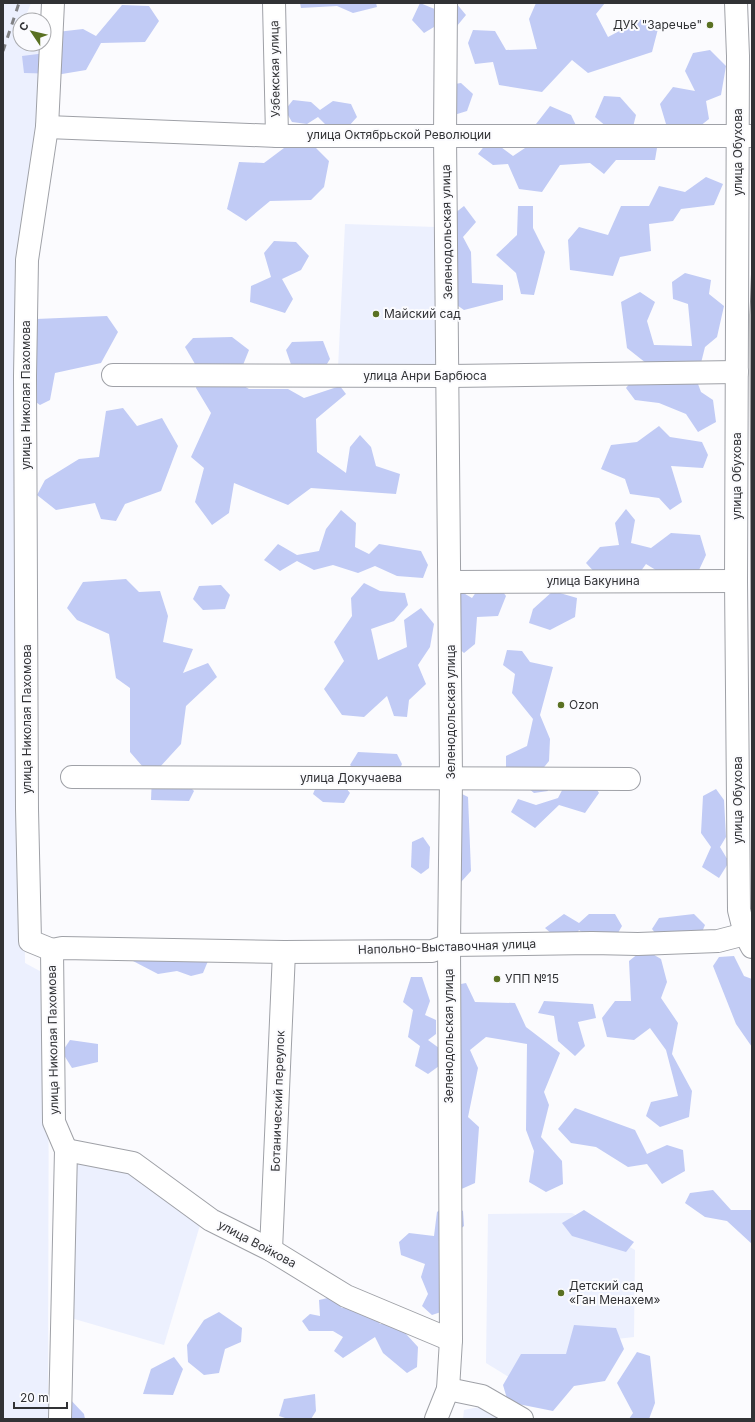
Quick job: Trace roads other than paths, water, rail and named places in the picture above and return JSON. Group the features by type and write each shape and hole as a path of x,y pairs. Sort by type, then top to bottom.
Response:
{"street":[{"name":"улица Николая Пахомова","path":"53,3 47,127 27,260 25,376 27,809 30,941 52,950 54,1122 66,1150 60,1419"},
{"name":"Узбекская улица","path":"274,3 277,136"},
{"name":"Зеленодольская улица","path":"436,1419 448,1388 451,1340 449,945 451,778 449,376 445,135 446,3"},
{"name":"улица Обухова","path":"736,3 745,136 737,372 736,581 739,910 749,940"},
{"name":"улица Октябрьской Революции","path":"47,127 277,136 745,136"},
{"name":"улица Анри Барбюса","path":"114,375 449,376 737,372"},
{"name":"улица Бакунина","path":"450,582 736,581"},
{"name":"улица Докучаева","path":"72,777 629,779"},
{"name":"Напольно-Выставочная улица","path":"52,950 62,948 284,952 432,951 449,945 592,943 638,944 749,940"},
{"name":"Ботанический переулок","path":"271,1250 284,952"},
{"name":"улица Войкова","path":"66,1150 133,1163 211,1220 271,1250 346,1296 451,1340"},
{"path":"448,1388 482,1396 522,1419"}],"tram line":[{"path":"752,261 750,315 752,898"}],"railway":[{"path":"3,51 19,3"}],"place":[{"name":"ДУК \"Заречье\"","path":"710,25"},
{"name":"Майский сад","path":"376,314"},
{"name":"Ozon","path":"561,705"},
{"name":"УПП №15","path":"497,979"},
{"name":"Детский сад «Ган Менахем»","path":"561,1293"}]}
